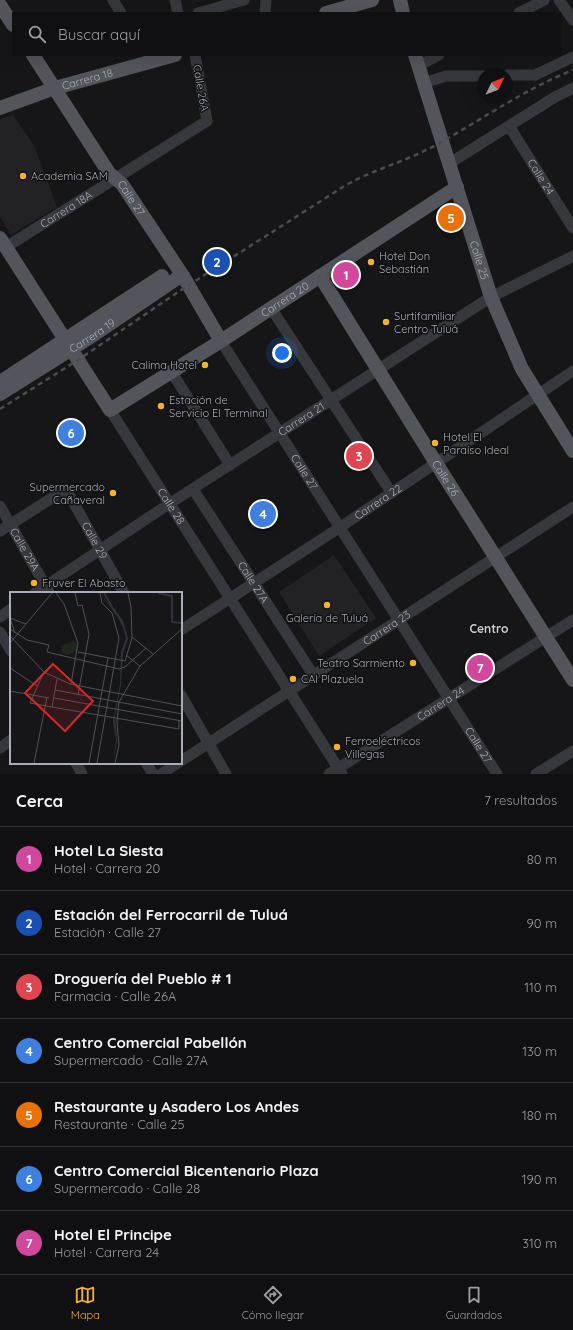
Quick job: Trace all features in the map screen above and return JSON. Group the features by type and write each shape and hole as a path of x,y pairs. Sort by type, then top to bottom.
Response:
{"main road":[{"path":"330,12 372,0"},
{"path":"400,0 404,12"},
{"path":"0,5 12,23"},
{"name":"Calle 27","path":"34,56 111,178 122,184 218,342"},
{"name":"Carrera 18","path":"0,108 55,88 150,58 167,56"},
{"name":"Calle 25","path":"417,60 491,297 515,355 536,394 573,451"},
{"name":"Carrera 20","path":"110,410 271,308 457,187"},
{"name":"Calle 28","path":"3,243 110,410"},
{"name":"Carrera 19","path":"0,394 68,345 176,273"},
{"name":"Calle 26","path":"320,276 573,680"},
{"name":"Carrera 19","path":"0,382 68,345"}],"street":[{"path":"113,0 120,12"},
{"path":"175,0 178,12"},
{"path":"202,12 244,0"},
{"path":"265,12 266,0"},
{"path":"521,12 544,0"},
{"path":"559,0 573,20"},
{"name":"Calle 26A","path":"195,56 207,121"},
{"path":"417,60 435,56"},
{"path":"513,75 535,75 573,57"},
{"path":"424,84 446,76 477,76"},
{"path":"450,163 573,88"},
{"name":"Carrera 18A","path":"3,243 207,121"},
{"name":"Calle 24","path":"509,126 573,228"},
{"name":"Carrera 21","path":"47,590 100,549 491,297 573,256"},
{"path":"271,308 391,492"},
{"name":"Calle 27","path":"218,342 400,620 497,774"},
{"name":"Carrera 22","path":"182,629 339,528 536,394 573,371"},
{"path":"171,372 230,465"},
{"name":"Calle 28","path":"110,410 290,691 336,772"},
{"name":"Calle 29","path":"10,524 66,488 123,592"},
{"name":"Calle 27A","path":"192,489 314,676"},
{"name":"Calle 29A","path":"0,506 47,590"},
{"name":"Carrera 23","path":"182,760 573,507"},
{"path":"0,531 10,524"},
{"path":"0,617 10,610"},
{"name":"Carrera 24","path":"336,772 449,698 573,620"},
{"path":"0,632 10,649"},
{"path":"182,697 226,774"},
{"path":"0,748 10,741"},
{"path":"536,774 573,751"},
{"path":"77,764 82,774"},
{"path":"147,764 153,774"},
{"path":"161,774 176,764"}],"shaded area":[{"name":"Academia SAM","path":"13,115 34,145 57,207 11,235 0,217 0,119"},
{"name":"Galería de Tuluá","path":"334,555 376,618 319,656 279,592"}],"railway":[{"path":"0,409 78,360 181,290 346,185 368,174 425,151 520,95 573,70"}],"place":[{"name":"Academia SAM","path":"23,176"},
{"name":"Restaurante y Asadero Los Andes","path":"451,218"},
{"name":"Estación del Ferrocarril de Tuluá","path":"217,262"},
{"name":"Hotel Don Sebastián","path":"371,262"},
{"name":"Hotel La Siesta","path":"346,275"},
{"name":"Surtifamiliar Centro Tuluá","path":"386,322"},
{"name":"Calima Hotel","path":"205,365"},
{"name":"Estación de Servicio El Terminal","path":"161,406"},
{"name":"Centro Comercial Bicentenario Plaza","path":"71,433"},
{"name":"Hotel El Paraíso Ideal","path":"435,443"},
{"name":"Droguería del Pueblo # 1","path":"359,456"},
{"name":"Supermercado Cañaveral","path":"113,493"},
{"name":"Centro Comercial Pabellón","path":"263,514"},
{"name":"Fruver El Abasto","path":"34,583"},
{"name":"Galería de Tuluá","path":"327,605"},
{"name":"Teatro Sarmiento","path":"413,663"},
{"name":"Hotel El Principe","path":"480,668"},
{"name":"CAI Plazuela","path":"293,679"},
{"name":"Ferroeléctricos Villegas","path":"337,747"}],"district":[{"name":"Centro","path":"489,629"}]}
